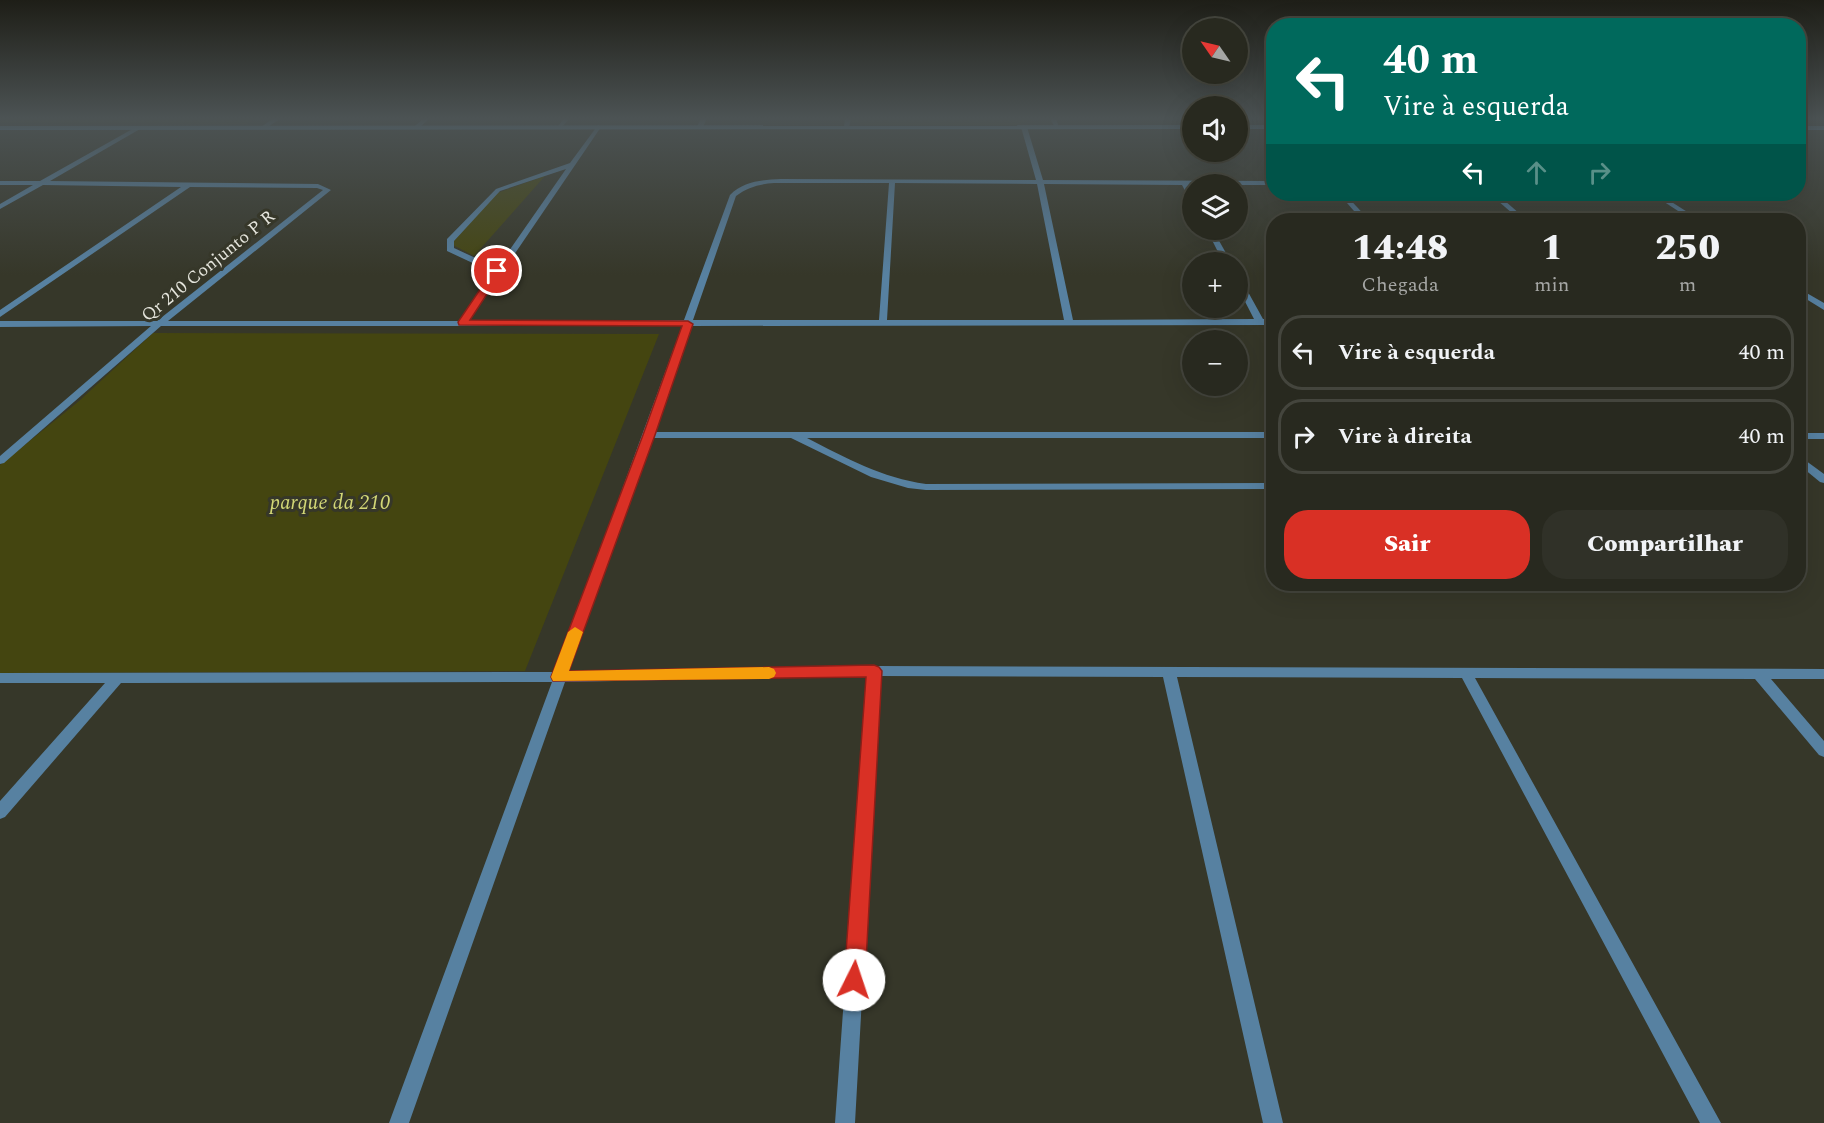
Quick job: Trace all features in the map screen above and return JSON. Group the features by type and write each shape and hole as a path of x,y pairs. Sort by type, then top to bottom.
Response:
{"street":[{"path":"0,207 64,170"},
{"path":"497,271 450,249 450,241 498,190 555,170"},
{"path":"463,322 569,170"},
{"path":"1037,170 1070,322"},
{"path":"399,1123 559,677 649,435 733,195 741,188 760,182 1182,183"},
{"path":"883,321 892,182"},
{"name":"Qr 210 Conjunto P R","path":"0,183 318,186 328,190 160,323 0,461"},
{"path":"1248,183 1266,183"},
{"path":"0,314 191,184"},
{"path":"1348,201 1359,213"},
{"path":"1501,201 1516,213"},
{"path":"1666,201 1684,213"},
{"path":"1806,295 1824,307"},
{"path":"1248,300 1260,322"},
{"path":"0,324 1266,322"},
{"path":"791,434 884,480 901,485 926,487 1266,486"},
{"path":"649,435 1266,435"},
{"path":"1806,436 1824,436"},
{"path":"1806,465 1824,480"},
{"path":"845,1123 874,671"},
{"path":"0,678 559,677 874,671 1824,674"},
{"path":"1169,673 1273,1123"},
{"path":"1466,673 1711,1123"},
{"path":"1758,674 1824,751"},
{"path":"0,812 116,679"}],"green space":[{"path":"545,176 474,256 451,244 497,193"},
{"name":"parque da 210","path":"153,333 659,334 525,671 0,673 0,465 79,401"}],"slow traffic":[{"path":"575,632 559,677 769,673"}],"route":[{"path":"497,271 463,322 688,324 559,677 874,671 854,980"}]}
